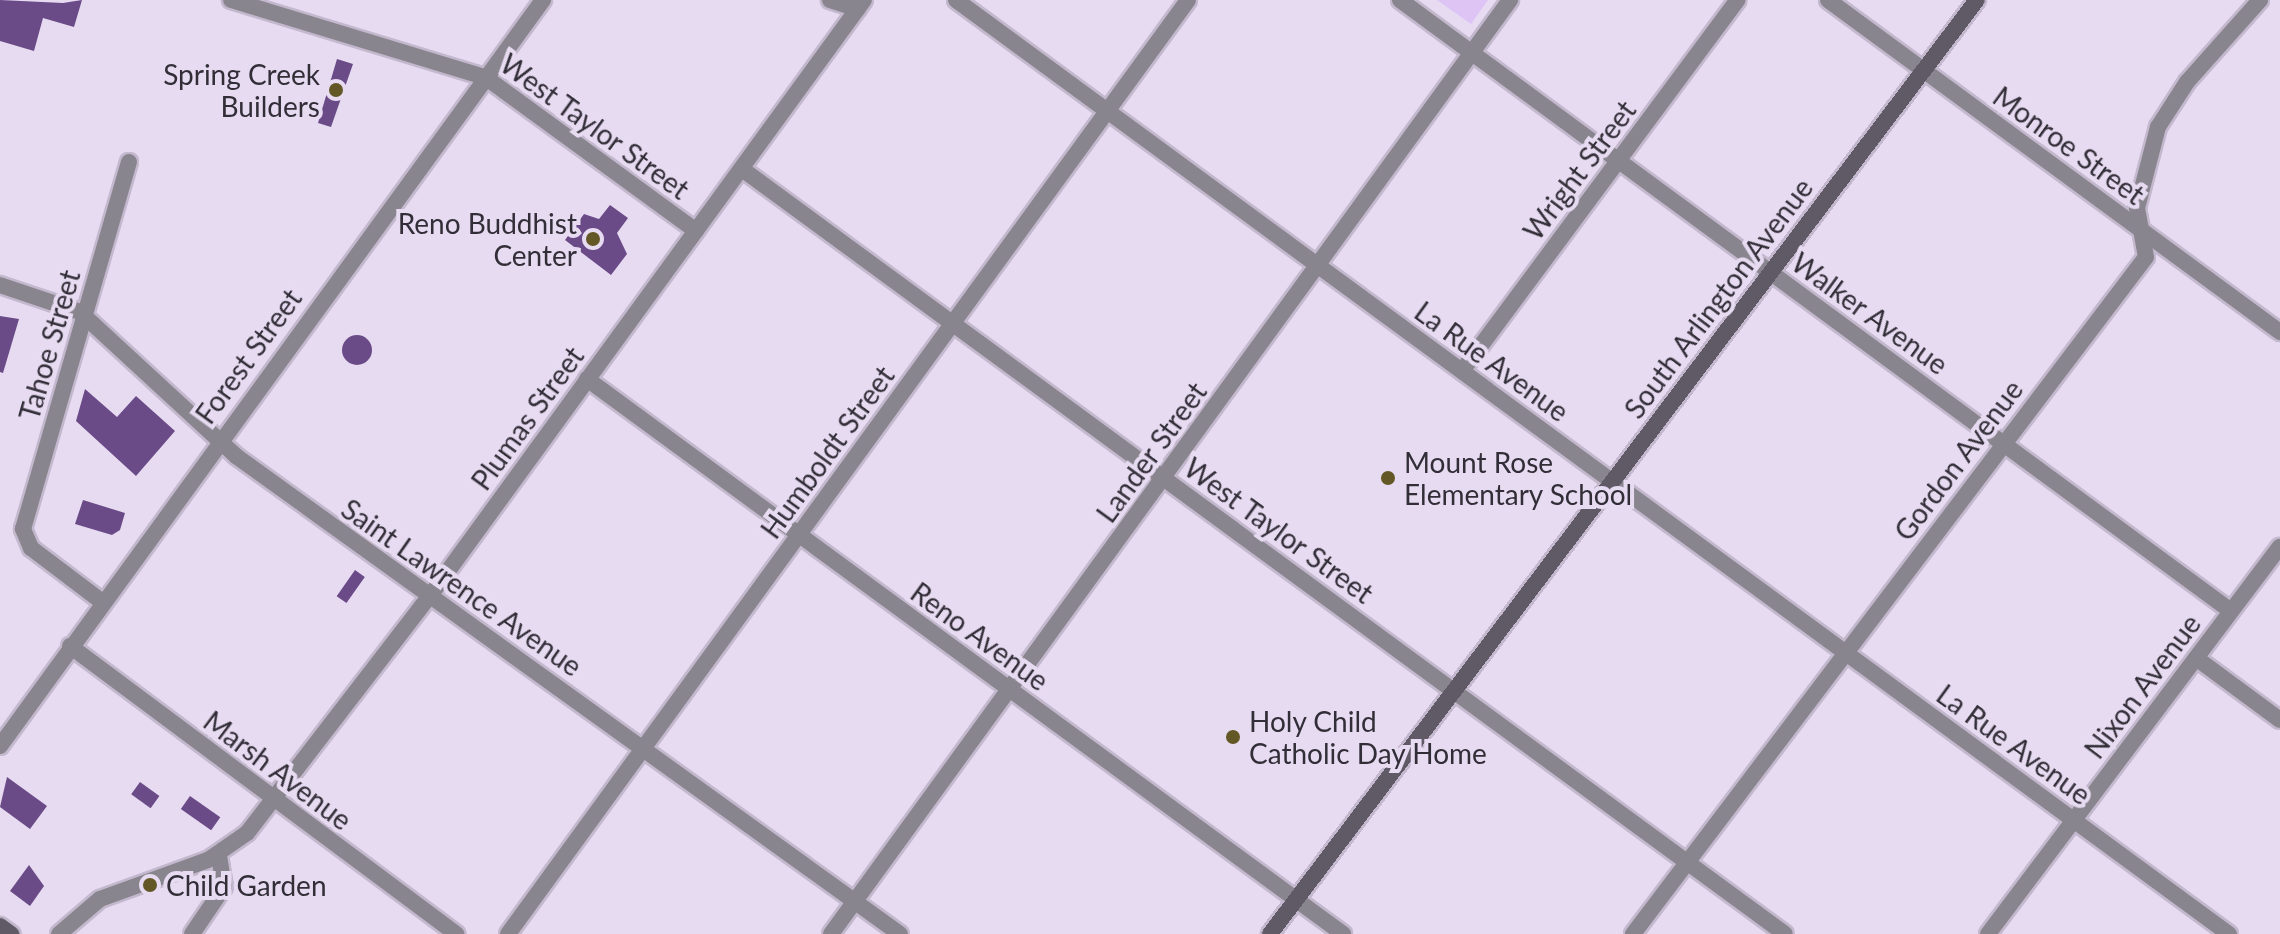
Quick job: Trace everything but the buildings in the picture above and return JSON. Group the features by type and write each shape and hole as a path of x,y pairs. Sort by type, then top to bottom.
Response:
{"main road":[{"name":"South Arlington Avenue","path":"1270,934 1977,0"},
{"path":"0,926 11,934"}],"street":[{"name":"West Taylor Street","path":"231,0 485,77 696,231"},
{"name":"Forest Street","path":"0,746 101,601 543,0"},
{"path":"830,0 861,4"},
{"name":"La Rue Avenue","path":"956,0 2229,934"},
{"name":"Humboldt Street","path":"508,934 1188,0"},
{"name":"Walker Avenue","path":"1400,0 2231,611"},
{"name":"Lander Street","path":"831,934 1510,0"},
{"name":"Wright Street","path":"1462,371 1738,0"},
{"name":"Monroe Street","path":"1828,0 2280,332"},
{"name":"Gordon Avenue","path":"1633,934 2146,257 2138,200 2158,127 2187,82 2260,0"},
{"name":"Plumas Street","path":"59,934 100,899 219,855 275,800 430,595 861,4"},
{"name":"Tahoe Street","path":"101,601 23,537 129,162"},
{"name":"West Taylor Street","path":"742,169 1785,934"},
{"name":"Saint Lawrence Avenue","path":"0,285 84,316 219,440 900,934"},
{"name":"Reno Avenue","path":"587,379 1343,934"},
{"name":"Nixon Avenue","path":"1988,934 2280,547"},
{"name":"Marsh Avenue","path":"70,646 456,934"},
{"path":"2196,658 2280,720"},
{"path":"192,934 224,887 219,855"}],"shaded area":[{"path":"1437,0 1488,0 1471,24"}],"place":[{"name":"Spring Creek Builders","path":"336,90"},
{"name":"Reno Buddhist Center","path":"593,239"},
{"name":"Mount Rose Elementary School","path":"1388,478"},
{"name":"Holy Child Catholic Day Home","path":"1233,737"},
{"name":"Child Garden","path":"150,885"}]}
